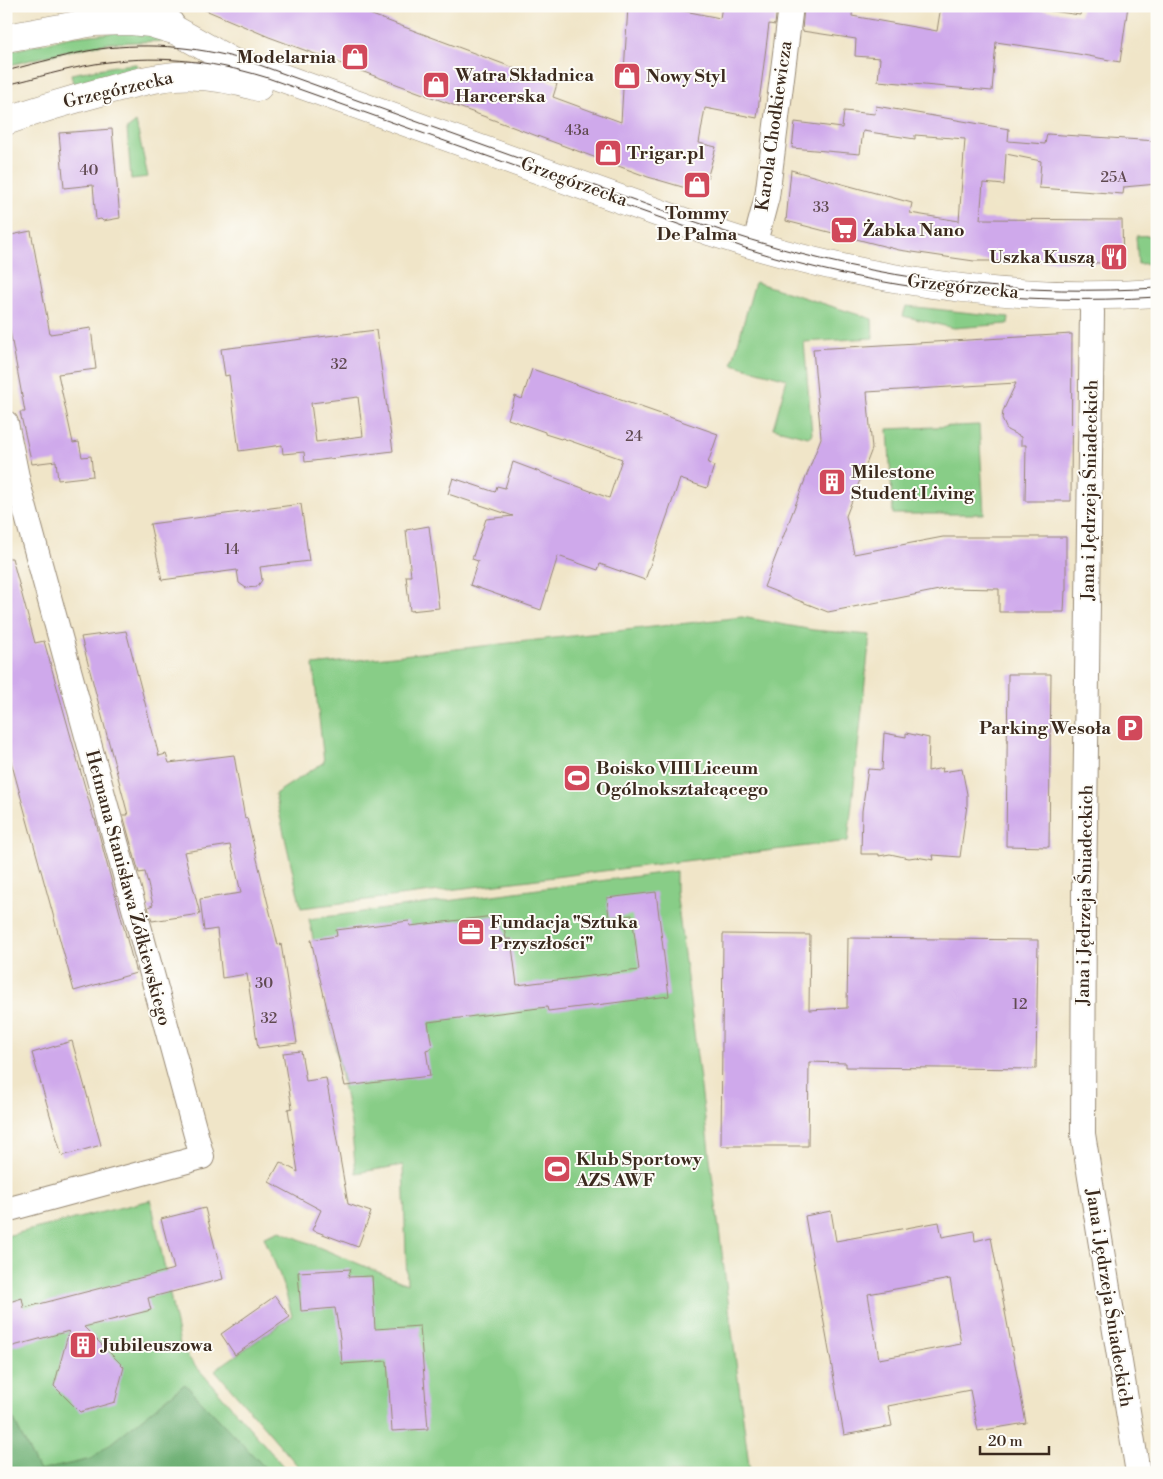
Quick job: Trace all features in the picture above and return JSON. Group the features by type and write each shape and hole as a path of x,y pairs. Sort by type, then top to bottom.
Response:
{"street":[{"path":"94,22 123,6"},
{"path":"163,6 165,13 177,31"},
{"name":"Karola Chodkiewicza","path":"754,246 767,197 791,6"},
{"name":"Grzegórzecka","path":"6,38 94,22 141,21 156,24 177,31 232,62 266,72 754,246 891,279 949,288 1093,296 1157,293"},
{"name":"Grzegórzecka","path":"6,121 64,102 139,82 174,76 224,79 279,93 646,226 768,267 846,286 959,304 1092,312 1157,310"},
{"name":"Jana i Jędrzeja Śniadeckich","path":"1092,312 1084,903 1083,1134 1138,1473"},
{"name":"Hetmana Stanisława Żółkiewskiego","path":"6,423 19,487 202,1157 6,1210"}],"green space":[{"path":"141,30 164,41 109,43 6,66 6,52 71,37"},
{"path":"136,64 138,66 137,70 97,79 74,87 71,74"},
{"path":"136,122 148,177 131,179 127,129"},
{"path":"1157,235 1157,263 1138,264 1136,236"},
{"path":"755,282 872,319 873,338 804,342 812,434 808,437 773,428 787,379 732,364"},
{"path":"906,306 1009,317 1008,324 953,328 903,316"},
{"path":"979,425 984,514 893,514 888,429"},
{"name":"Boisko VIII Liceum Ogólnokształcącego","path":"742,617 813,630 870,635 848,841 301,908 275,794 324,762 313,665"},
{"name":"Klub Sportowy AZS AWF","path":"676,871 676,891 750,1473 304,1473 215,1370 292,1316 283,1283 264,1237 280,1231 407,1284 403,1165 356,1173 351,1124 309,919"},
{"path":"151,1200 181,1349 289,1473 6,1473 6,1236"},
{"path":"185,1384 270,1473 6,1473 6,1404 39,1471 91,1459"}],"building":[{"path":"196,6 348,6 557,84 553,97 621,122 628,6 659,6 720,18 722,6 777,6 775,25 769,24 757,118 705,108 699,143 716,147 703,193 648,177 269,37"},
{"path":"804,6 853,6 852,16 937,31 941,6 1017,6 1080,15 1082,6 1128,6 1120,62 996,42 992,91 878,81 880,58 855,56 856,39 802,31"},
{"path":"876,106 1009,129 1008,141 1045,144 1047,134 1157,141 1157,184 1124,187 1123,194 1039,188 1041,161 1006,154 1004,185 983,183 980,219 1122,220 1123,264 1055,261 974,261 899,250 786,221 791,170 912,203 910,213 959,221 965,139 915,135 915,139 863,131 860,154 792,148 795,122 842,128 844,111 875,114"},
{"path":"112,129 120,218 103,221 101,219 96,220 93,185 64,188 59,133"},
{"path":"31,231 50,334 91,328 96,369 58,374 73,443 79,442 82,457 91,456 93,476 58,480 56,461 32,464 20,412 25,412 6,309 6,236"},
{"path":"376,330 393,451 305,462 304,452 283,454 282,445 239,451 229,375 225,376 221,349","holes":["358,397 363,436 316,442 311,403"]},
{"name":"Milestone Student Living","path":"1072,334 1071,501 1025,501 1026,445 1021,445 1021,437 1007,430 1002,419 1003,411 1016,383 867,392 872,449 846,516 854,554 943,537 1066,537 1064,612 999,612 999,589 949,588 828,612 764,587 821,438 813,349"},
{"path":"532,369 718,434 708,463 714,466 707,488 680,479 645,580 600,564 598,570 558,556 541,610 470,585 478,561 472,559 486,519 513,516 448,494 453,478 495,492 497,486 505,488 513,462 609,498 622,459 545,434 545,432 508,419 515,396 522,399"},
{"path":"301,504 309,561 260,567 262,580 257,587 246,588 239,583 237,570 162,580 150,524"},
{"path":"429,526 439,608 410,611 406,576 411,576 406,530"},
{"path":"6,558 12,558 35,643 44,641 95,819 136,973 74,991 6,743"},
{"path":"126,631 159,756 166,754 169,763 234,755 245,819 247,818 278,945 281,944 297,1043 258,1048 247,974 222,978 217,929 204,931 200,899 241,893 230,845 184,852 200,914 152,921 148,907 153,905 145,872 139,873 123,815 128,815 81,637"},
{"path":"1008,674 1051,674 1049,847 1006,846"},
{"path":"884,733 906,737 906,733 929,738 928,771 943,768 942,772 962,769 967,794 967,805 960,857 933,855 934,860 890,854 879,856 879,854 861,854 862,811 868,769 882,770"},
{"path":"656,892 669,996 548,1011 547,1007 428,1022 432,1048 426,1050 430,1076 345,1086 311,940 337,936 336,930 409,921 410,926 502,915 506,939 511,939 517,985 639,970 632,915 609,918 607,898"},
{"path":"723,934 810,935 809,1010 847,1008 848,938 1038,940 1036,1069 846,1067 846,1063 809,1062 808,1146 721,1146"},
{"path":"72,1041 101,1145 62,1156 32,1053"},
{"path":"301,1051 306,1081 326,1078 348,1204 371,1212 358,1247 312,1230 321,1210 269,1182 280,1162 298,1172 288,1109 292,1108 283,1053"},
{"name":"Jubileuszowa","path":"205,1208 223,1279 148,1298 151,1310 84,1327 124,1367 115,1402 80,1412 54,1386 69,1331 6,1348 6,1303 22,1298 24,1308 174,1269 161,1219"},
{"path":"831,1211 836,1241 939,1222 942,1237 974,1231 975,1241 991,1237 1026,1423 978,1431 970,1390 888,1406 892,1426 844,1435 805,1216","holes":["950,1279 961,1344 879,1359 868,1294"]},
{"path":"351,1269 348,1277 372,1276 375,1329 420,1326 428,1429 392,1431 387,1361 342,1364 335,1308 301,1311 298,1272"},
{"path":"275,1296 290,1317 235,1355 221,1334"}],"tram line":[{"path":"6,71 76,53 119,47 177,47 216,53 254,63 698,223 825,260 872,270 966,284 1062,290 1157,288"},
{"path":"6,85 73,68 138,59 181,60 223,66 265,77 748,249 798,263 899,285 1002,297 1053,299 1157,297"}],"place":[{"name":"Modelarnia","path":"355,57"},
{"name":"Nowy Styl","path":"627,76"},
{"name":"Watra Składnica Harcerska","path":"436,85"},
{"name":"Trigar.pl","path":"608,153"},
{"name":"Tommy De Palma","path":"697,185"},
{"name":"Żabka Nano","path":"844,230"},
{"name":"Uszka Kuszą","path":"1114,257"},
{"name":"Milestone Student Living","path":"832,482"},
{"name":"Parking Wesoła","path":"1130,728"},
{"name":"Boisko VIII Liceum Ogólnokształcącego","path":"577,778"},
{"name":"Fundacja \"Sztuka Przyszłości\"","path":"471,932"},
{"name":"Klub Sportowy AZS AWF","path":"557,1169"},
{"name":"Jubileuszowa","path":"83,1345"}]}
